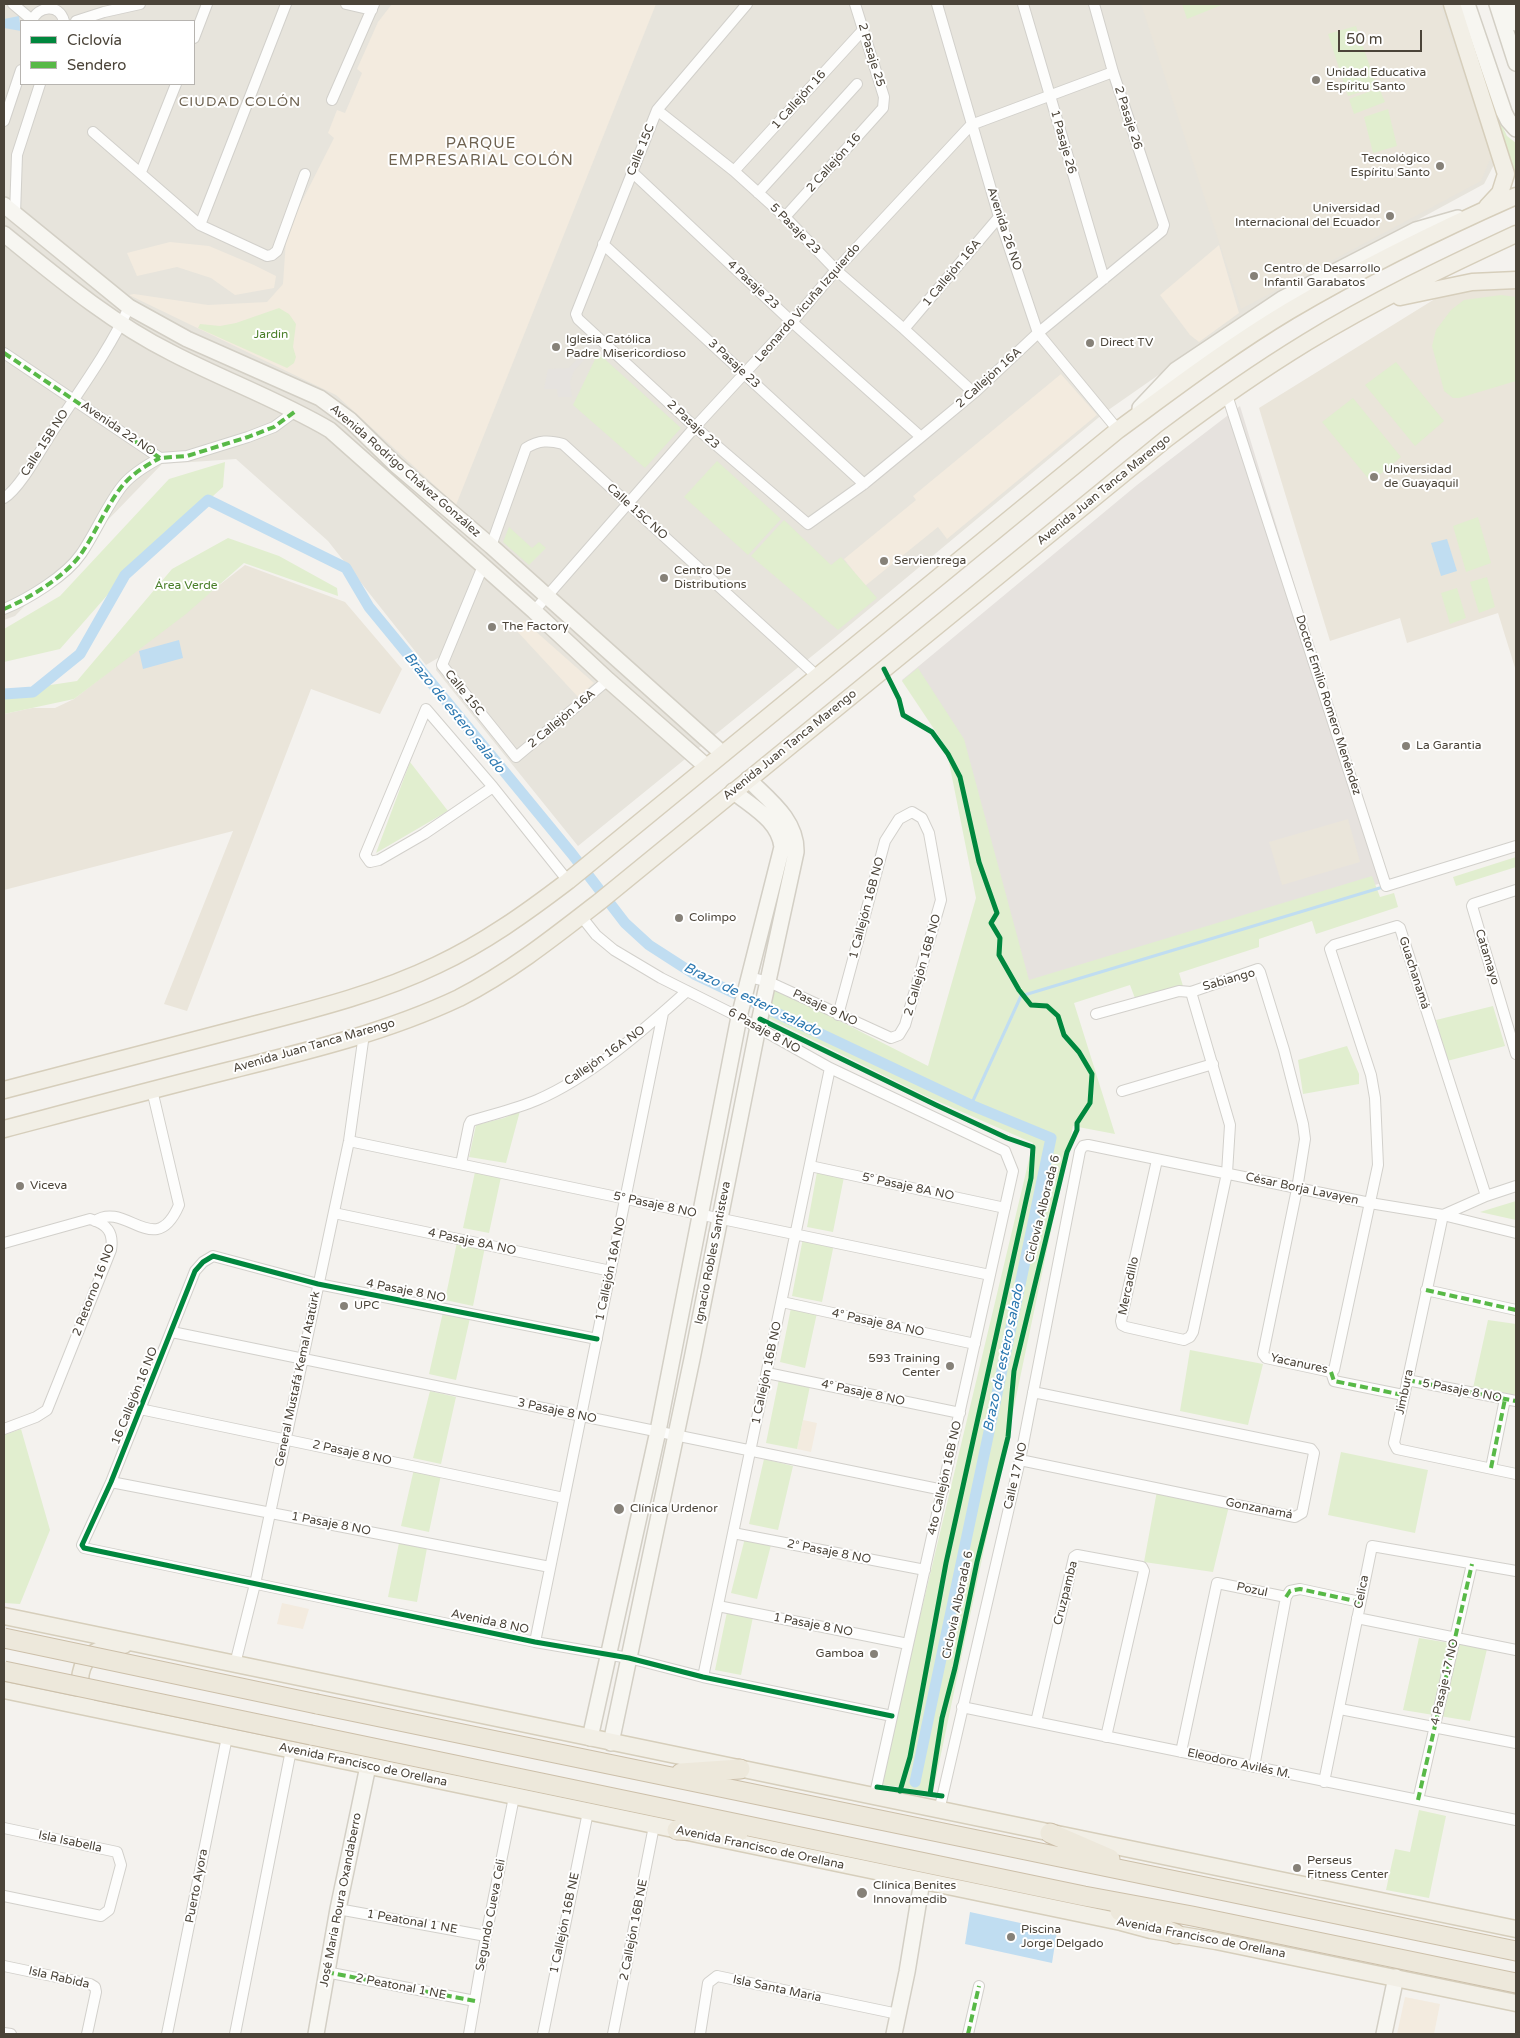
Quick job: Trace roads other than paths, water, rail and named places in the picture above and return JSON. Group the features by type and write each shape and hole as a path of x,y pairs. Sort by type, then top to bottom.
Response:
{"highway":[{"path":"4,1638 1511,1950"},
{"name":"Avenida Francisco de Orellana","path":"4,1671 1084,1896 1192,1916 1508,1981"},
{"path":"656,1774 740,1770"},
{"path":"677,1830 794,1835"},
{"path":"1050,1833 1145,1874"},
{"path":"1084,1896 1176,1934"}],"main road":[{"path":"1452,4 1506,174 1500,192 1479,212"},
{"path":"4,1090 324,1006 378,989 436,966 480,942 529,910 571,879 1118,430 1230,349 1289,311 1398,251 1516,196"},
{"name":"Avenida Juan Tanca Marengo","path":"4,1129 295,1054 394,1024 458,998 530,955 617,888 733,791 1166,439 1227,394 1308,341 1380,301 1516,234"},
{"path":"1380,301 1472,282 1516,280"},
{"path":"4,1616 874,1798 1516,1929"},
{"path":"112,1714 85,1696 80,1681 80,1673 86,1660 94,1653 113,1646 134,1644"},
{"name":"Avenida Francisco de Orellana","path":"4,1690 112,1714 1516,2003"}],"street":[{"path":"13,4 31,20"},
{"path":"32,20 44,7 65,4"},
{"path":"79,20 140,4"},
{"path":"195,35 207,4"},
{"path":"200,225 286,4"},
{"path":"332,100 373,7 346,4"},
{"name":"Calle 15C","path":"578,319 576,314 657,110 747,4"},
{"name":"2 Pasaje 25","path":"855,4 884,97 883,108"},
{"name":"Avenida 26 NO","path":"937,4 999,217 1038,333 1118,430"},
{"name":"1 Pasaje 26","path":"1023,4 1104,279"},
{"name":"2 Pasaje 26","path":"1094,4 1113,72 1164,225 1162,231"},
{"path":"1467,4 1504,112 1516,129"},
{"path":"44,7 55,10 64,20"},
{"path":"1507,9 1516,62"},
{"name":"1 Callejón 16","path":"734,171 863,30"},
{"name":"Leonardo Vicuña Izquierdo","path":"534,611 695,427 792,322 836,270 971,125 1113,72"},
{"path":"4,121 20,73"},
{"path":"758,193 857,84"},
{"path":"10,210 17,155 40,85"},
{"path":"141,172 176,85"},
{"name":"2 Callejón 16","path":"785,217 883,108"},
{"name":"5 Pasaje 23","path":"657,110 734,171 785,217 836,270 974,393"},
{"path":"93,132 200,225 267,256 277,251 305,174"},
{"name":"4 Pasaje 23","path":"632,172 792,322 921,437"},
{"name":"Avenida Rodrigo Chávez González","path":"10,210 129,307 187,340 320,398 350,420 395,464 548,596 723,754"},
{"name":"1 Callejón 16A","path":"904,329 999,217"},
{"name":"2 Callejón 16A","path":"812,522 864,484 974,393 1038,333 1162,231"},
{"name":"Avenida Rodrigo Chávez González","path":"4,234 87,301 173,354 297,410 330,430 707,767"},
{"name":"3 Pasaje 23","path":"603,244 864,484"},
{"name":"Calle 15B NO","path":"4,498 26,473 122,323 129,307"},
{"name":"2 Pasaje 23","path":"578,319 695,427 806,523 812,522"},
{"name":"Avenida 22 NO","path":"4,353 160,458 187,456 248,437 274,427 297,410"},
{"name":"Doctor Emilio Romero Menéndez","path":"1227,394 1386,886 1516,846"},
{"name":"Calle 15C NO","path":"491,546 526,448 536,442 551,440 563,444 817,676"},
{"path":"4,609 42,588 65,571 80,556 123,486 141,469 160,458"},
{"name":"Calle 15C","path":"483,566 442,665 516,757"},
{"name":"2 Callejón 16A","path":"516,757 608,680"},
{"path":"493,787 424,834 379,860 370,862 365,855 426,709 493,787 571,879"},
{"name":"Ignacio Robles Santisteva","path":"611,1742 674,1435 692,1358 759,1022 795,862 797,844 793,829 788,821 748,779"},
{"name":"Ignacio Robles Santisteva","path":"590,1738 658,1432 740,1013 782,847 779,833 771,822 733,791"},
{"name":"1 Callejón 16B NO","path":"838,1015 885,841 899,819 912,812"},
{"name":"2 Callejón 16B NO","path":"899,1035 905,1025 941,900 929,833 922,818 912,812"},
{"name":"Catamayo","path":"1516,890 1473,904 1472,906 1516,1054"},
{"name":"6 Pasaje 8 NO","path":"581,916 596,935 614,950 687,991 759,1022 830,1068 1005,1151 1010,1160"},
{"name":"Guachanamá","path":"1370,1203 1378,1165 1376,1098 1371,1075 1330,949 1334,944 1397,926 1400,928 1486,1196"},
{"name":"Sabiango","path":"1227,1172 1230,1125 1191,992 1258,969 1284,1050 1303,1124 1305,1139 1297,1189"},
{"name":"Pasaje 9 NO","path":"749,980 768,985 891,1038 899,1035"},
{"name":"Callejón 16A NO","path":"461,1164 468,1124 472,1121 537,1100 584,1074 663,1013 687,991"},
{"path":"1096,1014 1179,991 1191,992"},
{"name":"1 Callejón 16A NO","path":"535,1642 663,1013"},
{"name":"General Mustafá Kemal Atatürk","path":"235,1664 255,1584 349,1141 364,1034"},
{"path":"1122,1091 1213,1064"},
{"name":"1 Callejón 16B NO","path":"703,1677 830,1068"},
{"path":"4,1243 90,1219 95,1221 102,1216 111,1216 150,1230 159,1229 174,1217 179,1205 152,1090"},
{"name":"5° Pasaje 8 NO","path":"349,1141 990,1275"},
{"name":"César Borja Lavayen","path":"1088,1145 1157,1160 1227,1172 1297,1189 1443,1215 1516,1233"},
{"name":"Calle 17 NO","path":"939,1810 1020,1460 1080,1151 1083,1146 1088,1145"},
{"name":"4to Callejón 16B NO","path":"874,1798 1014,1171 1010,1160"},
{"name":"Mercadillo","path":"1157,1160 1121,1322 1126,1327 1184,1340 1190,1337 1193,1332 1227,1172"},
{"name":"5° Pasaje 8A NO","path":"810,1166 1005,1208"},
{"path":"1443,1215 1486,1196 1516,1186"},
{"name":"Yacanures","path":"1297,1189 1263,1354 1266,1358 1331,1372 1334,1370 1370,1203"},
{"name":"4 Pasaje 8A NO","path":"334,1213 611,1271"},
{"name":"Jimbura","path":"1443,1215 1394,1443 1397,1449 1516,1474"},
{"name":"2 Retorno 16 NO","path":"4,1429 36,1417 47,1410 111,1250 113,1239 110,1232 102,1224 95,1221"},
{"name":"4 Pasaje 8 NO","path":"212,1256 318,1284 597,1339"},
{"name":"16 Callejón 16 NO","path":"84,1548 84,1542 111,1482 195,1271 212,1256"},
{"path":"1426,1290 1516,1310"},
{"name":"4° Pasaje 8A NO","path":"782,1302 975,1344"},
{"name":"3 Pasaje 8 NO","path":"172,1332 943,1490"},
{"path":"1331,1372 1334,1382 1403,1396"},
{"name":"4° Pasaje 8 NO","path":"767,1374 960,1413"},
{"name":"5 Pasaje 8 NO","path":"1407,1380 1516,1401"},
{"name":"Gonzanamá","path":"1020,1460 1295,1518 1302,1513 1314,1453 1311,1449 1033,1392"},
{"path":"1491,1468 1505,1399"},
{"name":"2 Pasaje 8 NO","path":"140,1409 564,1498"},
{"name":"1 Pasaje 8 NO","path":"111,1482 550,1567"},
{"name":"2° Pasaje 8 NO","path":"733,1533 925,1570"},
{"name":"Celica","path":"1324,1782 1371,1548 1375,1545 1516,1571"},
{"name":"Avenida 8 NO","path":"84,1548 535,1642 629,1658 703,1677 892,1716"},
{"name":"Cruzpamba","path":"1036,1722 1074,1557 1077,1555 1142,1567 1144,1571 1106,1737"},
{"name":"4 Pasaje 17 NO","path":"1418,1800 1472,1564"},
{"name":"Pozul","path":"1181,1752 1218,1583 1286,1597"},
{"path":"1254,1767 1286,1597 1290,1591 1300,1589 1360,1602"},
{"name":"1 Pasaje 8 NO","path":"718,1606 908,1644"},
{"path":"1357,1618 1516,1650"},
{"name":"Eleodoro Avilés M.","path":"962,1707 1516,1820"},
{"path":"1340,1709 1516,1743"},
{"name":"Puerto Ayora","path":"167,2034 227,1737"},
{"path":"235,2034 291,1750"},
{"name":"José María Roura Oxandaberro","path":"316,2034 338,1909 368,1766"},
{"name":"Segundo Cueva Celi","path":"469,2034 486,1936 514,1797"},
{"name":"1 Callejón 16B NE","path":"543,2034 588,1812"},
{"name":"2 Callejón 16B NE","path":"613,2034 654,1826"},
{"name":"Isla Isabella","path":"4,1828 117,1852 120,1865 109,1910 101,1916 4,1896"},
{"path":"894,2034 907,1972 922,1881"},
{"name":"1 Peatonal 1 NE","path":"338,1909 486,1936"},
{"name":"Isla Rabida","path":"4,1966 90,1984 95,1987 96,1992 87,2034"},
{"name":"2 Peatonal 1 NE","path":"326,1972 475,2001"},
{"name":"Isla Santa Maria","path":"700,2034 708,1983 717,1976 898,2014"},
{"path":"1384,2034 1396,1977"},
{"path":"968,2034 979,1986"},
{"path":"4,2033 11,2034"}],"water":[{"path":"19,16 20,31 4,28 4,19"},
{"path":"1447,539 1457,571 1441,576 1431,543"},
{"path":"179,640 183,658 143,669 139,651"},
{"name":"Piscina Jorge Delgado","path":"970,1912 1057,1931 1052,1963 965,1944"}],"waterway":[{"name":"Brazo de estero salado","path":"4,694 33,692 80,654 125,575 208,500 346,568 369,607 572,854 625,923 649,945 694,974 971,1105 1051,1138 915,1782"},
{"path":"971,1105 1021,996 1383,887"}],"place":[{"name":"Unidad Educativa Espíritu Santo","path":"1316,80"},
{"name":"Tecnológico Espíritu Santo","path":"1440,166"},
{"name":"Universidad Internacional del Ecuador","path":"1390,216"},
{"name":"Centro de Desarrollo Infantil Garabatos","path":"1254,276"},
{"name":"Direct TV","path":"1090,343"},
{"name":"Iglesia Católica Padre Misericordioso","path":"556,347"},
{"name":"Universidad de Guayaquil","path":"1374,477"},
{"name":"Servientrega","path":"884,561"},
{"name":"Centro De Distributions","path":"664,578"},
{"name":"The Factory","path":"492,627"},
{"name":"La Garantia","path":"1406,746"},
{"name":"Colimpo","path":"679,918"},
{"name":"Viceva","path":"20,1186"},
{"name":"UPC","path":"344,1306"},
{"name":"593 Training Center","path":"950,1366"},
{"name":"Clínica Urdenor","path":"619,1509"},
{"name":"Gamboa","path":"874,1654"},
{"name":"Perseus Fitness Center","path":"1297,1868"},
{"name":"Clínica Benites Innovamedib","path":"862,1893"},
{"name":"Piscina Jorge Delgado","path":"1011,1937"}],"district":[{"name":"CIUDAD COLÓN","path":"240,102"},
{"name":"PARQUE EMPRESARIAL COLÓN","path":"481,152"}],"park label":[{"name":"Jardin","path":"271,335"},
{"name":"Área Verde","path":"186,586"}]}
